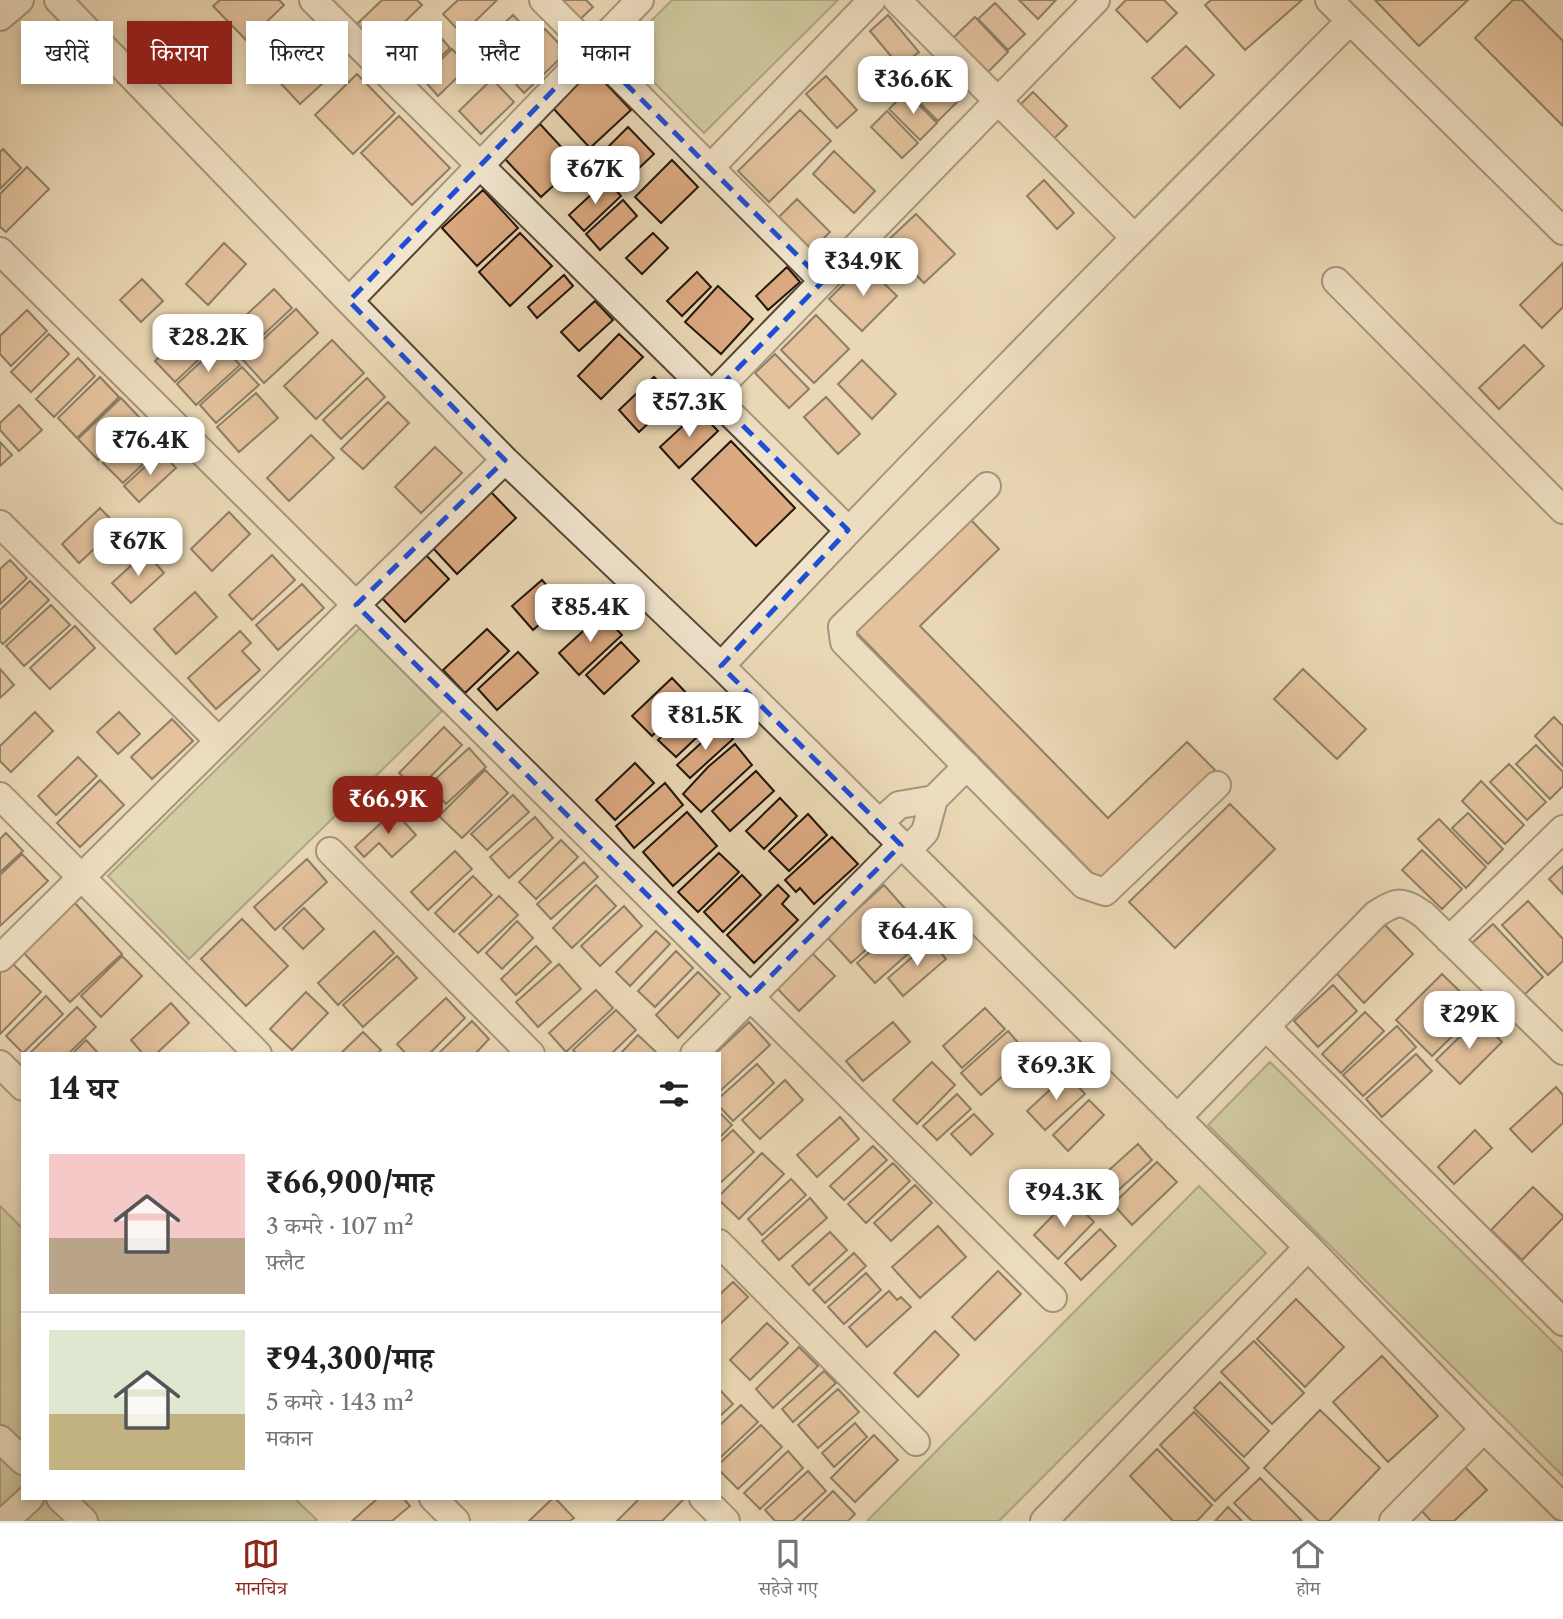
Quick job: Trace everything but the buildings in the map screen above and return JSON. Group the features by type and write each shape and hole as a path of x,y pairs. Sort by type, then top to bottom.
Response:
{"street":[{"path":"0,18 20,0"},
{"path":"58,0 505,460 721,666 1308,1247 1563,1507"},
{"path":"313,0 848,530"},
{"path":"543,0 564,21"},
{"path":"620,21 640,0"},
{"path":"710,168 872,0"},
{"path":"897,0 1134,237"},
{"path":"712,395 1096,0"},
{"path":"1329,0 1563,231"},
{"path":"721,666 848,530 1134,237 1350,21"},
{"path":"349,301 559,84"},
{"path":"626,84 823,281"},
{"path":"0,251 1054,1298"},
{"path":"1336,281 1563,510"},
{"path":"0,958 505,460"},
{"path":"987,486 842,627 844,642 1084,886 1104,892 1217,785"},
{"path":"0,524 219,741"},
{"path":"696,1052 904,848 925,832 934,799 967,766"},
{"path":"0,796 256,1052"},
{"path":"879,823 899,805 934,799"},
{"path":"1449,940 1563,830"},
{"path":"330,851 529,1052"},
{"path":"1177,1118 1376,914 1392,904 1407,903 1424,915 1563,1051"},
{"path":"1266,1027 1563,1322"},
{"path":"0,1064 21,1085"},
{"path":"721,1245 916,1442"},
{"path":"1044,1521 1308,1247"},
{"path":"1393,1521 1484,1429"},
{"path":"0,1439 21,1459"},
{"path":"5,1521 28,1500"},
{"path":"62,1500 84,1521"},
{"path":"435,1500 456,1521"},
{"path":"705,1500 726,1521"}],"highlighted area":[{"path":"592,50 823,281 712,395 848,530 721,666 901,845 750,997 356,605 505,460 349,301"}],"green space":[{"path":"672,0 838,0 704,133 654,82 654,21 651,21"},
{"path":"360,628 442,711 189,959 108,876"},
{"path":"1270,1062 1563,1352 1563,1476 1208,1125"},
{"path":"1199,1186 1266,1253 999,1521 867,1521"},
{"path":"0,1206 21,1227 21,1500 296,1500 318,1521 0,1521"}]}
